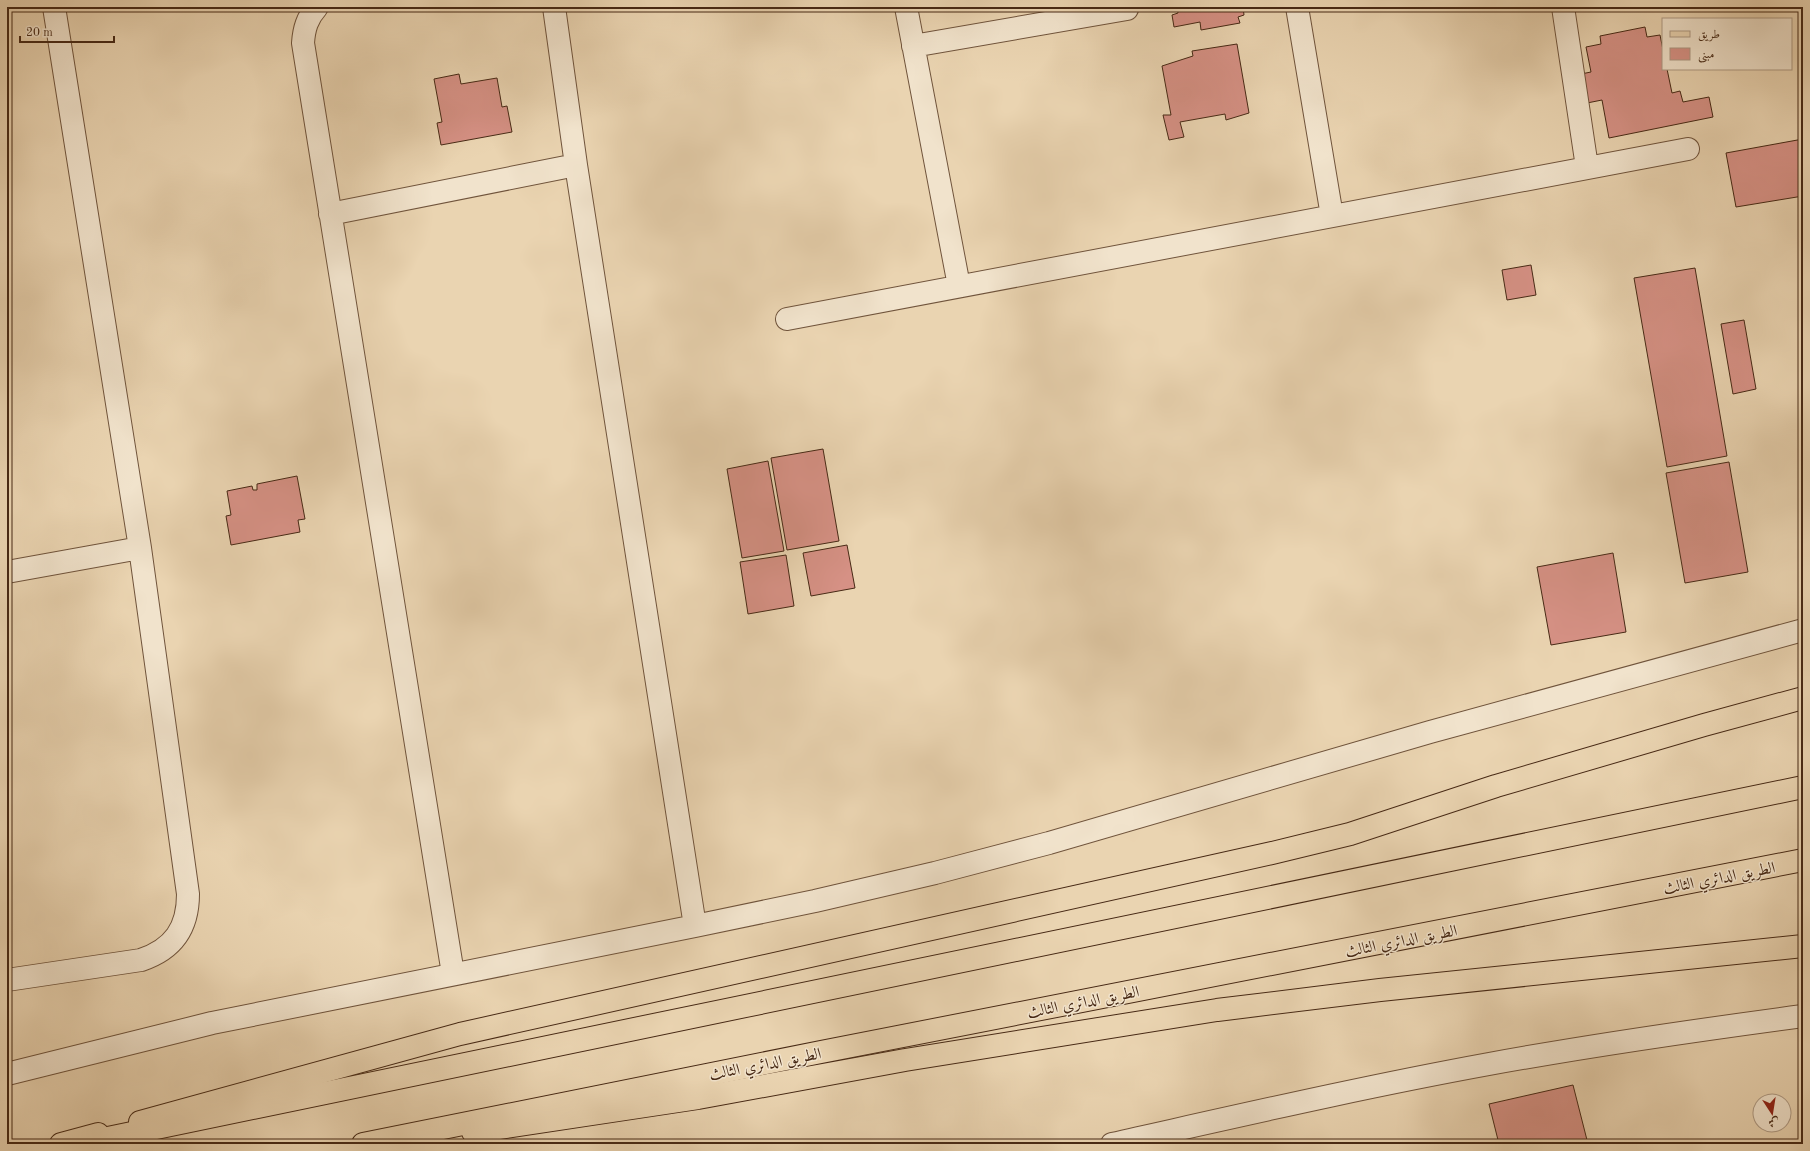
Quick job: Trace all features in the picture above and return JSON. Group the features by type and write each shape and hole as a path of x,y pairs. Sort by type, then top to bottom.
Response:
{"main road":[{"path":"61,1144 460,1034 1272,853 1350,834 1503,784 1704,725 1803,698"},
{"path":"79,1144 1803,787"},
{"name":"الطريق الدائري الثالث","path":"363,1144 821,1052 1803,860"},
{"path":"391,1144 698,1098 905,1060 1217,1010 1380,990 1803,946"}],"street":[{"path":"7,980 141,960 156,955 168,947 177,936 184,922 188,908 188,894 140,548 54,7"},
{"path":"317,7 308,19 302,43 453,974"},
{"path":"554,7 576,165 695,926"},
{"path":"906,7 959,286"},
{"path":"1297,7 1332,216"},
{"path":"1563,7 1587,167"},
{"path":"913,46 1127,9"},
{"path":"787,319 1688,149"},
{"path":"330,214 576,165"},
{"path":"7,572 140,548"},
{"path":"7,1074 212,1023 695,926 815,901 935,873 1049,843 1437,730 1803,630"},
{"path":"1112,1144 1379,1085 1488,1064 1603,1044 1803,1016"}],"building":[{"path":"1177,7 1243,7 1244,15 1238,17 1240,23 1201,30 1200,22 1174,27 1172,15 1178,13"},
{"path":"1645,27 1647,37 1660,35 1662,45 1662,70 1667,70 1672,93 1680,91 1683,102 1709,97 1713,117 1609,138 1602,100 1587,103 1581,74 1591,72 1586,47 1601,44 1600,36"},
{"path":"1237,44 1249,113 1226,120 1225,114 1180,122 1184,137 1169,140 1163,115 1171,115 1162,66 1193,56 1192,51"},
{"path":"459,74 461,84 497,78 502,107 507,106 512,132 441,145 437,123 442,122 434,79"},
{"path":"1803,139 1803,196 1736,207 1726,153"},
{"path":"1531,265 1536,295 1507,300 1502,270"},
{"path":"1695,268 1727,456 1667,467 1634,278"},
{"path":"1744,320 1756,389 1733,394 1721,324"},
{"path":"823,449 839,541 787,550 771,458"},
{"path":"768,461 784,551 742,558 727,469"},
{"path":"1729,462 1748,572 1685,583 1666,473"},
{"path":"297,476 305,519 298,520 300,532 231,545 226,516 231,515 227,491 252,486 253,490 257,490 257,484"},
{"path":"847,545 855,588 811,596 803,553"},
{"path":"1613,553 1626,632 1551,645 1537,567"},
{"path":"786,555 794,606 748,614 740,562"},
{"path":"1573,1085 1588,1144 1499,1144 1489,1104"}]}
